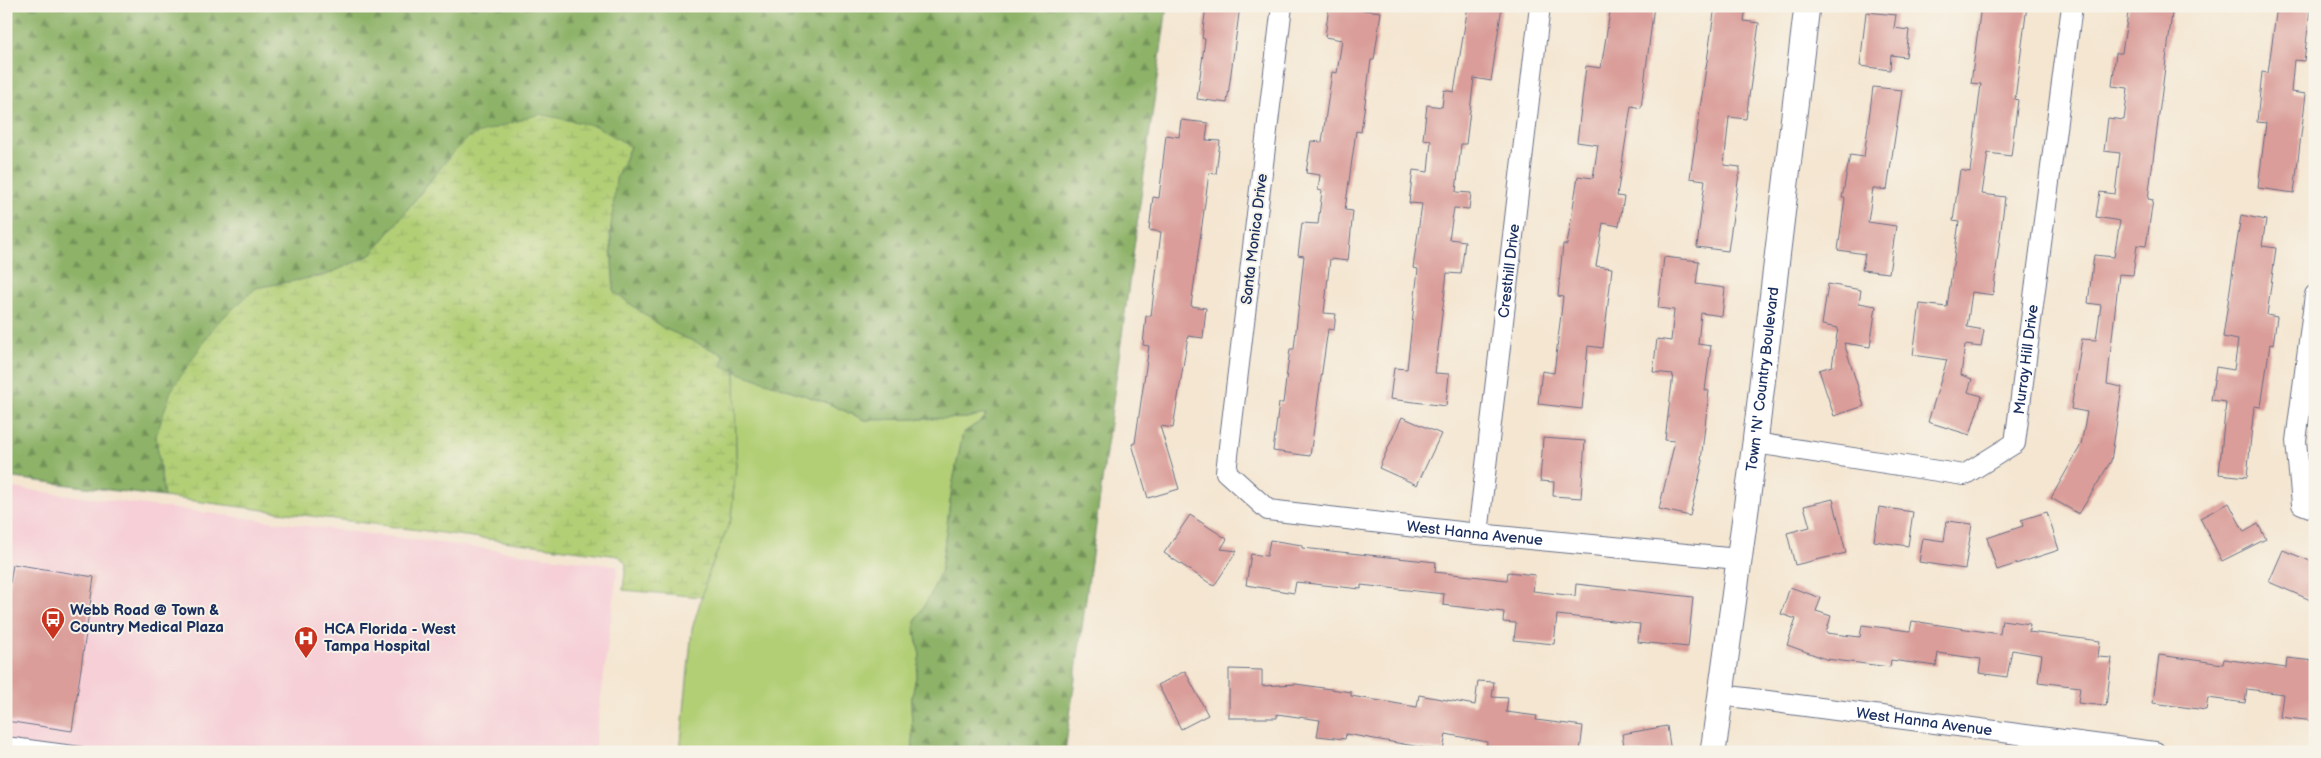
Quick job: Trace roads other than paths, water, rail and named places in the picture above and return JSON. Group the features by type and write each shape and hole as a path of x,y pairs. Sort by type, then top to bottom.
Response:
{"street":[{"name":"Santa Monica Drive","path":"1226,472 1282,6"},
{"name":"Cresthill Drive","path":"1478,534 1540,6"},
{"name":"Town 'N' Country Boulevard","path":"1713,752 1755,444 1807,6"},
{"name":"Murray Hill Drive","path":"1755,444 1964,474 2015,443 2072,6"},
{"path":"2309,507 2296,441 2315,295"},
{"name":"West Hanna Avenue","path":"1226,472 1268,510 1478,534 1738,559"},
{"name":"West Hanna Avenue","path":"1722,695 2155,752"}],"lane":[{"path":"6,742 81,752"}],"place":[{"name":"Webb Road @ Town & Country Medical Plaza","path":"53,640"},
{"name":"HCA Florida - West Tampa Hospital","path":"306,659"}]}
